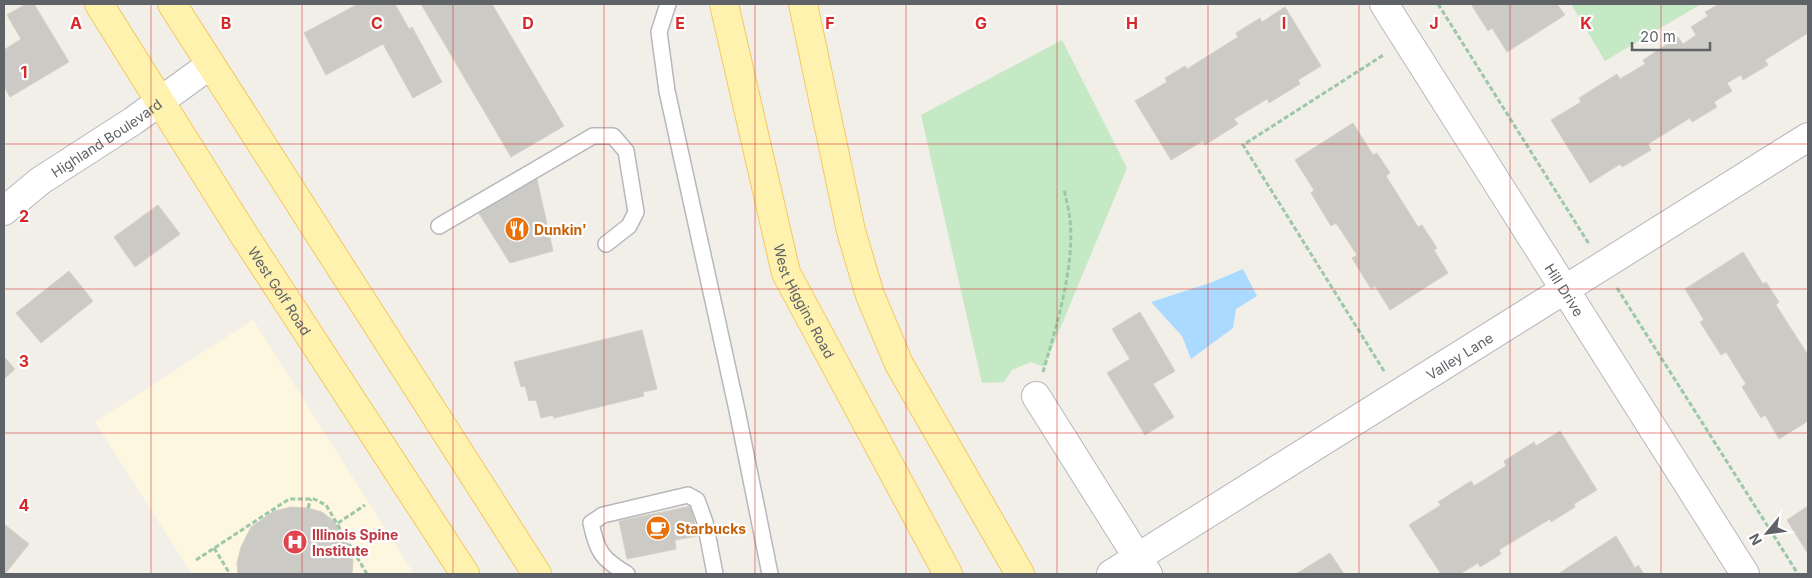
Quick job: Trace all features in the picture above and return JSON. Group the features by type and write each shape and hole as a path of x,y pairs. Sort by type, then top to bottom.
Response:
{"main road":[{"name":"West Golf Road","path":"99,4 465,574"},
{"path":"172,4 537,574"},
{"name":"West Higgins Road","path":"724,4 786,272 948,574"},
{"path":"803,4 851,231 870,296 899,364 1020,574"}],"street":[{"name":"Hill Drive","path":"1384,4 1745,574"},
{"name":"Highland Boulevard","path":"4,212 40,181 132,121 210,64"},
{"name":"Valley Lane","path":"1111,574 1142,566 1398,395 1808,137"},
{"path":"1036,396 1142,566"}],"lane":[{"path":"668,4 659,32 666,91 737,410 770,574"},
{"path":"438,226 593,136 613,136 626,151 636,212 629,226 606,244"},
{"path":"628,574 608,562 596,546 591,523 603,515 688,495 697,500 705,522 715,574"}],"path":[{"path":"1398,395 1243,145 1407,40"},
{"path":"1036,396 1060,313 1070,241 1070,220 1064,189"},
{"path":"308,508 311,499"},
{"path":"196,560 289,500 311,499 326,505 367,574"},
{"path":"338,523 365,505"},
{"path":"214,548 230,574"}],"shaded area":[{"path":"253,320 414,574 192,574 95,422"}],"green space":[{"path":"1571,4 1701,4 1605,61"},
{"path":"1062,40 1127,168 1044,367 1031,362 1012,370 1004,382 982,383 921,115"}],"water":[{"path":"1243,269 1257,296 1236,309 1233,328 1191,359 1182,336 1151,302 1210,283"}],"building":[{"path":"26,4 34,4 69,62 10,97 4,86 4,50 21,39 7,15"},
{"path":"358,4 395,4 409,29 412,27 442,82 413,98 383,44 326,75 304,33"},
{"path":"421,4 492,4 564,126 511,157"},
{"path":"1471,4 1557,4 1565,15 1507,52 1492,28 1488,31"},
{"path":"1719,4 1808,4 1808,33 1765,60 1768,65 1743,80 1741,75 1727,83 1732,91 1714,102 1717,107 1692,122 1690,118 1648,144 1651,150 1622,167 1620,164 1590,183 1551,120 1581,102 1579,98 1617,74 1620,79 1645,64 1643,60 1678,37 1683,44 1696,35 1691,27 1708,16 1705,12"},
{"path":"1285,7 1321,66 1298,80 1300,84 1269,103 1267,99 1234,119 1238,124 1205,145 1203,141 1171,160 1135,101 1167,82 1165,78 1185,66 1187,69 1238,37 1236,33 1260,18 1262,22"},
{"path":"1353,123 1373,155 1377,153 1390,173 1386,176 1418,227 1422,225 1437,248 1434,250 1448,273 1390,310 1375,286 1371,289 1352,258 1357,255 1336,223 1331,226 1311,193 1314,190 1295,160"},
{"path":"536,175 553,251 510,263 478,212"},
{"path":"158,205 180,234 135,267 114,237"},
{"path":"1743,252 1763,284 1766,282 1779,302 1776,305 1808,355 1808,421 1779,439 1765,415 1761,418 1742,387 1746,384 1726,352 1721,355 1700,322 1704,320 1685,289"},
{"path":"69,271 93,301 41,343 16,313"},
{"path":"1140,312 1175,371 1153,384 1174,417 1145,435 1107,373 1130,359 1112,329"},
{"path":"642,330 657,389 643,392 644,396 554,418 553,415 541,418 536,400 529,401 525,386 521,387 514,362"},
{"path":"4,357 15,369 4,379"},
{"path":"1560,431 1597,490 1574,504 1575,507 1551,522 1550,519 1499,550 1501,554 1480,567 1478,563 1460,574 1441,574 1409,525 1441,505 1438,502 1471,481 1474,486 1506,466 1504,461 1534,442 1536,446"},
{"name":"Starbucks","path":"691,506 698,536 675,540 676,549 627,559 619,521"},
{"path":"1808,506 1808,554 1787,520"},
{"name":"Illinois Spine Institute","path":"291,507 308,508 322,512 334,521 350,546 353,561 352,574 238,574 237,563 241,547 251,527 274,511"},
{"path":"4,524 29,544 5,574 4,574"},
{"path":"1616,536 1635,568 1638,565 1644,574 1558,574"},
{"path":"1330,553 1344,574 1296,574"}],"place":[{"name":"Dunkin'","path":"517,229"},
{"name":"Starbucks","path":"658,528"},
{"name":"Illinois Spine Institute","path":"295,542"}]}
